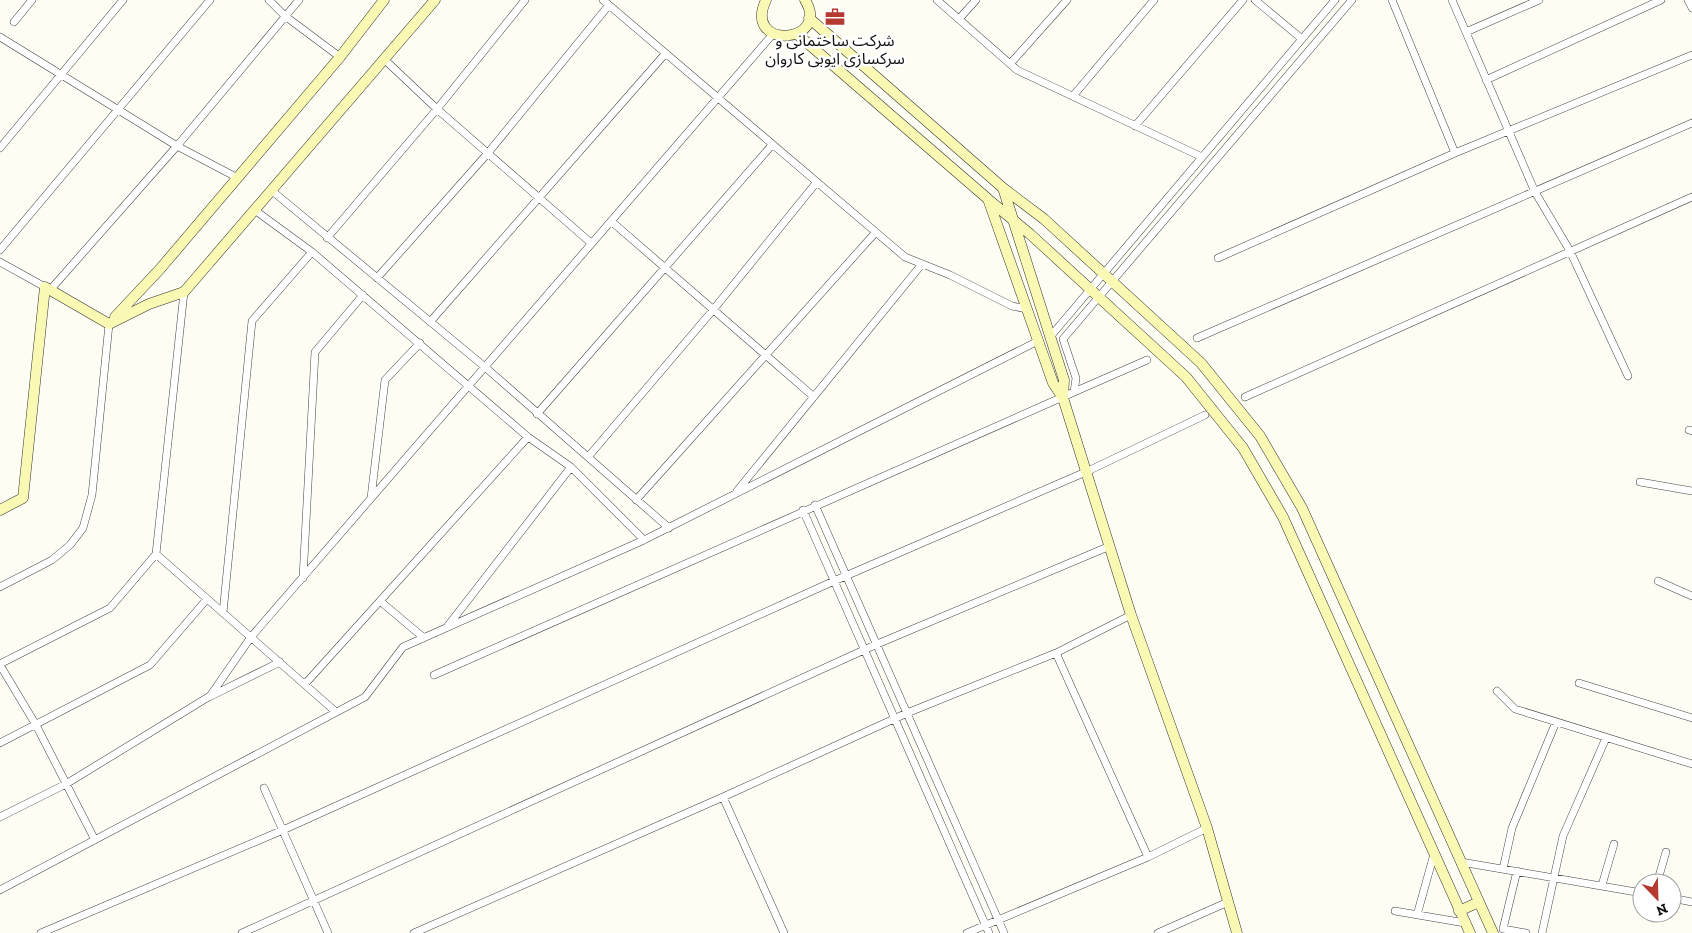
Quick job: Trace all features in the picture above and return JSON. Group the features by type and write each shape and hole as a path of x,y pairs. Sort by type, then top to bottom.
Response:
{"street":[{"path":"14,22 32,0"},
{"path":"0,148 123,0"},
{"path":"0,250 210,0"},
{"path":"269,0 285,16 340,57"},
{"path":"0,510 23,498 48,288 177,146 299,0"},
{"path":"0,587 52,560 70,545 83,528 92,495 109,324 160,269 236,177 340,57 384,0"},
{"path":"109,324 149,304 184,292 256,211 271,190 435,0"},
{"path":"327,238 437,109 525,0"},
{"path":"754,0 765,4 764,22 773,34 788,37 796,34 807,25 809,10 805,0"},
{"path":"937,0 1018,70 1202,157"},
{"path":"959,19 976,0"},
{"path":"1010,64 1066,0"},
{"path":"1072,96 1154,0"},
{"path":"1135,126 1243,0"},
{"path":"1255,0 1302,39"},
{"path":"1050,338 1335,0"},
{"path":"1074,392 1076,378 1063,339 1352,0"},
{"path":"1392,0 1455,152"},
{"path":"1452,0 1535,192 1570,252 1628,376"},
{"path":"1466,32 1540,0"},
{"path":"1486,80 1662,0"},
{"path":"1688,0 1692,8"},
{"path":"377,278 488,153 606,2 905,257 950,275 1012,306 1027,309"},
{"path":"809,18 1003,188 1044,219 1201,363 1265,444 1302,508 1493,933"},
{"path":"210,696 251,637 716,97 773,34"},
{"path":"796,34 1013,220 1186,377 1243,448 1283,517 1470,933"},
{"path":"0,37 177,146 236,177"},
{"path":"430,322 665,54"},
{"path":"1218,258 1455,152 1508,132 1692,55"},
{"path":"385,60 437,109 591,243"},
{"path":"1197,338 1692,123"},
{"path":"537,414 664,266 772,145"},
{"path":"588,458 713,310 816,183"},
{"path":"1003,188 1064,380 1063,398"},
{"path":"271,190 485,367 669,528"},
{"path":"1245,397 1692,197"},
{"path":"988,199 1053,383 1063,398 1088,471 1131,615 1207,828 1237,933"},
{"path":"256,211 312,252 528,437 571,467 644,540"},
{"path":"611,221 814,397"},
{"path":"636,500 875,232"},
{"path":"223,613 252,321 312,252"},
{"path":"0,262 109,324"},
{"path":"735,494 922,264"},
{"path":"95,840 36,725 0,665 110,608 156,554 184,292"},
{"path":"303,578 314,352 363,296"},
{"path":"0,890 365,697 403,647 669,528 1038,341"},
{"path":"371,499 385,380 420,343"},
{"path":"434,675 803,510 1148,360"},
{"path":"41,933 283,830 846,575 1088,471 1205,415"},
{"path":"306,684 528,437"},
{"path":"446,628 571,467"},
{"path":"1640,482 1692,491"},
{"path":"815,505 875,645 1004,933"},
{"path":"803,510 989,933"},
{"path":"242,933 875,645 1110,546"},
{"path":"156,554 336,712"},
{"path":"1658,581 1692,596"},
{"path":"0,743 150,665 207,598"},
{"path":"380,602 424,638"},
{"path":"414,933 723,797 907,713 1056,653 1131,615"},
{"path":"1056,653 1148,857"},
{"path":"0,817 66,784 210,696 280,662"},
{"path":"1579,683 1692,718"},
{"path":"1497,692 1515,709 1692,764"},
{"path":"1503,869 1512,828 1556,722"},
{"path":"1542,933 1566,826 1606,738"},
{"path":"264,788 328,933"},
{"path":"723,797 784,933"},
{"path":"967,933 997,918 1148,857 1207,828"},
{"path":"1602,885 1614,844"},
{"path":"1660,873 1666,852"},
{"path":"1417,915 1434,854"},
{"path":"1461,862 1517,872 1554,876 1632,891"},
{"path":"1517,872 1503,930 1526,933"},
{"path":"1158,933 1228,902"},
{"path":"1459,911 1479,902"},
{"path":"1395,911 1465,923"}],"place":[{"name":"شرکت ساختمانی و سرکسازی ایوبی کاروان","path":"835,17"}]}
